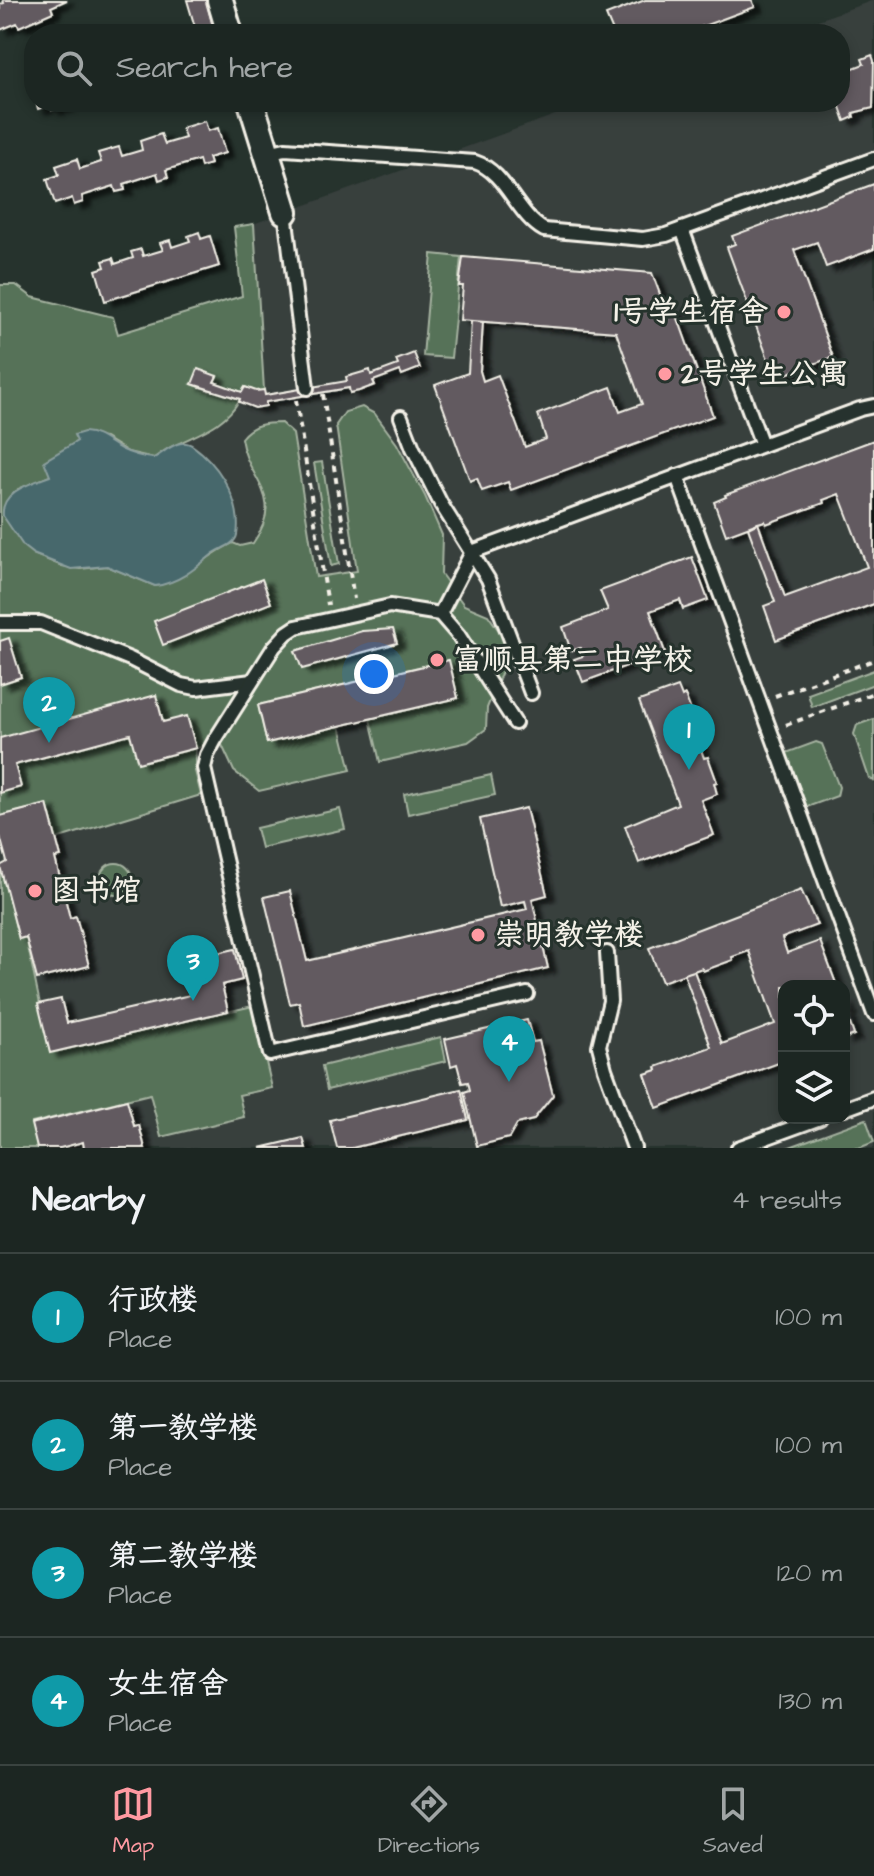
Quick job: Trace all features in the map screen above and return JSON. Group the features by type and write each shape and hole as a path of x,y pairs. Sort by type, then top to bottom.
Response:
{"street":[{"path":"220,0 227,24"},
{"path":"254,112 285,212"}],"lane":[{"path":"267,153 285,149 475,162 492,170 533,223 544,230 643,239 682,229 874,159"},
{"path":"285,212 307,388"},
{"path":"682,229 762,445"},
{"path":"440,614 472,552 874,406"},
{"path":"401,417 427,477 493,591 531,693"},
{"path":"677,476 874,1014"},
{"path":"515,723 459,636 440,614 399,606 296,627 279,639 215,740 204,768 270,1054 527,994"},
{"path":"0,623 41,623 130,659 181,685 196,688 252,681"},
{"path":"607,953 610,1001 599,1046 634,1148"},
{"path":"850,1107 874,1098"},
{"path":"738,1148 804,1124"}],"path":[{"path":"330,619 295,397 307,388 323,392 356,614"},
{"path":"760,702 874,660"},
{"path":"770,730 874,693"}],"shaded area":[{"name":"富顺县第二中学校","path":"874,0 874,1148 0,1148 0,285 16,285 32,297 113,317 118,334 242,296 234,227 253,224 563,112 850,112 850,24 807,24"}],"green space":[{"path":"254,224 264,390 245,387 242,392 214,382 216,376 192,384 240,399 218,423 154,458 128,452 105,438 75,435 78,441 50,476 18,489 33,554 62,566 80,569 107,566 155,586 177,578 233,543 240,546 253,543 262,527 266,500 241,438 259,425 281,423 293,434 316,577 357,571 336,425 345,412 362,407 375,414 397,444 425,496 442,535 441,574 464,605 488,615 502,635 509,654 487,708 486,729 468,742 380,762 370,719 457,698 448,660 258,705 267,743 340,726 351,770 259,791 234,771 221,743 196,748 195,771 201,795 56,839 47,804 0,816 0,285 16,285 32,297 113,317 118,334 242,296 234,227"},
{"path":"432,254 461,257 451,358 423,356"},
{"path":"322,462 339,564 331,566 314,463"},
{"path":"874,670 874,684 812,707 808,694"},
{"path":"874,719 874,781 869,778 854,734 857,725"},
{"path":"816,742 822,744 839,787 837,796 807,807 786,753"},
{"path":"491,775 495,795 408,814 404,794"},
{"path":"340,809 345,829 261,848 256,828"},
{"path":"116,863 127,868 132,879 127,890 116,895 105,890 100,879 105,868"},
{"path":"0,866 19,939 26,937 50,1052 253,1006 272,1088 239,1095 244,1117 161,1137 150,1094 32,1123 37,1148 0,1148"},
{"path":"441,1037 446,1061 327,1090 322,1066"},
{"path":"866,1119 874,1142 859,1148 787,1148"}],"water":[{"path":"84,432 150,458 177,444 192,445 224,479 237,512 236,538 187,574 155,586 107,566 71,569 33,554 24,547 3,516 3,507 19,489 50,476 44,461 77,441 74,435"}],"building":[{"path":"3,0 67,0 51,7 53,12 19,27 17,23 0,30 0,4 4,3"},
{"path":"187,0 206,0 212,24 194,24"},
{"path":"645,0 752,0 755,7 709,24 610,24 606,15"},
{"path":"872,55 874,61 873,108 853,113 854,117 845,121 842,112 850,112 850,69 864,64 862,59"},
{"path":"205,121 208,131 218,128 225,153 208,158 210,164 201,167 199,160 166,170 168,177 159,180 157,173 124,184 125,190 116,192 114,186 82,196 83,202 74,205 72,198 55,204 47,179 59,175 56,166 77,159 80,169 101,162 98,153 119,147 122,156 142,150 140,141 161,134 165,144 185,138 182,128"},
{"name":"1号学生宿舍","path":"874,184 874,249 826,267 817,242 794,250 833,357 775,378 727,247 735,244 732,236"},
{"path":"199,232 201,239 210,236 219,266 105,301 96,270 105,267 103,261 113,258 115,264 133,258 131,252 141,249 143,256 163,250 160,243 170,240 172,247 190,241 188,236"},
{"name":"2号学生公寓","path":"463,257 652,273 667,313 675,310 713,416 511,490 508,482 482,491 477,478 470,481 435,385 468,373 471,321 483,322 480,371 483,381 498,375 525,447 546,439 538,414 611,387 620,412 642,404 616,332 460,320 463,286 459,286"},
{"path":"414,353 420,368 402,375 400,371 373,381 375,385 359,391 350,393 349,388 266,402 266,406 255,408 239,402 240,399 192,384 198,369 217,376 214,382 242,392 245,387 264,390 265,395 347,381 346,377 370,370 371,375 398,365 396,360"},
{"path":"874,440 874,604 776,640 764,606 775,602 748,528 758,523 726,535 714,502 725,495","holes":["839,494 867,567 785,597 758,523 765,521 766,524 824,503 823,500"]},
{"path":"692,557 708,600 683,609 680,600 650,611 665,652 583,682 574,659 583,656 580,648 571,651 563,627 608,610 600,591"},
{"path":"262,579 271,603 163,645 154,621"},
{"path":"393,629 397,643 302,669 295,651 362,631"},
{"path":"9,638 21,677 0,684 0,641"},
{"path":"449,660 458,698 267,743 258,705"},
{"path":"678,687 682,697 685,695 695,721 691,723 717,782 714,783 717,794 701,800 714,835 639,863 625,826 678,804 639,701"},
{"path":"156,695 163,722 187,716 196,748 138,763 130,734 15,765 21,787 0,793 0,738"},
{"name":"图书馆","path":"47,804 61,857 55,858 70,918 76,916 89,966 37,979 26,937 19,939 0,866 7,862 0,836 0,816"},
{"name":"崇明教学楼","path":"526,808 547,895 532,899 548,968 304,1026 299,1002 290,1004 264,897 290,891 307,961 527,909 525,901 500,907 480,819"},
{"path":"801,890 817,925 782,938 787,953 820,941 835,980 778,980 778,1063 657,1108 645,1074 711,1047 684,974 662,982 649,948","holes":["749,951 775,1024 722,1044 694,971 690,972 702,968 703,971"]},
{"path":"235,949 242,980 222,985 228,1011 50,1053 38,1004 61,999 67,1023 190,995 182,961"},
{"path":"527,1020 533,1042 539,1041 553,1095 533,1120 517,1124 509,1138 477,1146 464,1092 470,1090 468,1082 462,1083 457,1064 451,1066 445,1039"},
{"path":"461,1089 468,1120 352,1148 337,1148 330,1120"},
{"path":"127,1100 134,1126 139,1125 145,1148 84,1148 83,1142 60,1148 37,1148 31,1124"},
{"path":"303,1138 306,1148 260,1148"}],"place":[{"name":"1号学生宿舍","path":"784,312"},
{"name":"2号学生公寓","path":"665,374"},
{"name":"富顺县第二中学校","path":"437,660"},
{"name":"第一教学楼","path":"49,743"},
{"name":"行政楼","path":"689,770"},
{"name":"图书馆","path":"35,891"},
{"name":"崇明教学楼","path":"478,935"},
{"name":"第二教学楼","path":"193,1001"},
{"name":"女生宿舍","path":"509,1082"}]}
